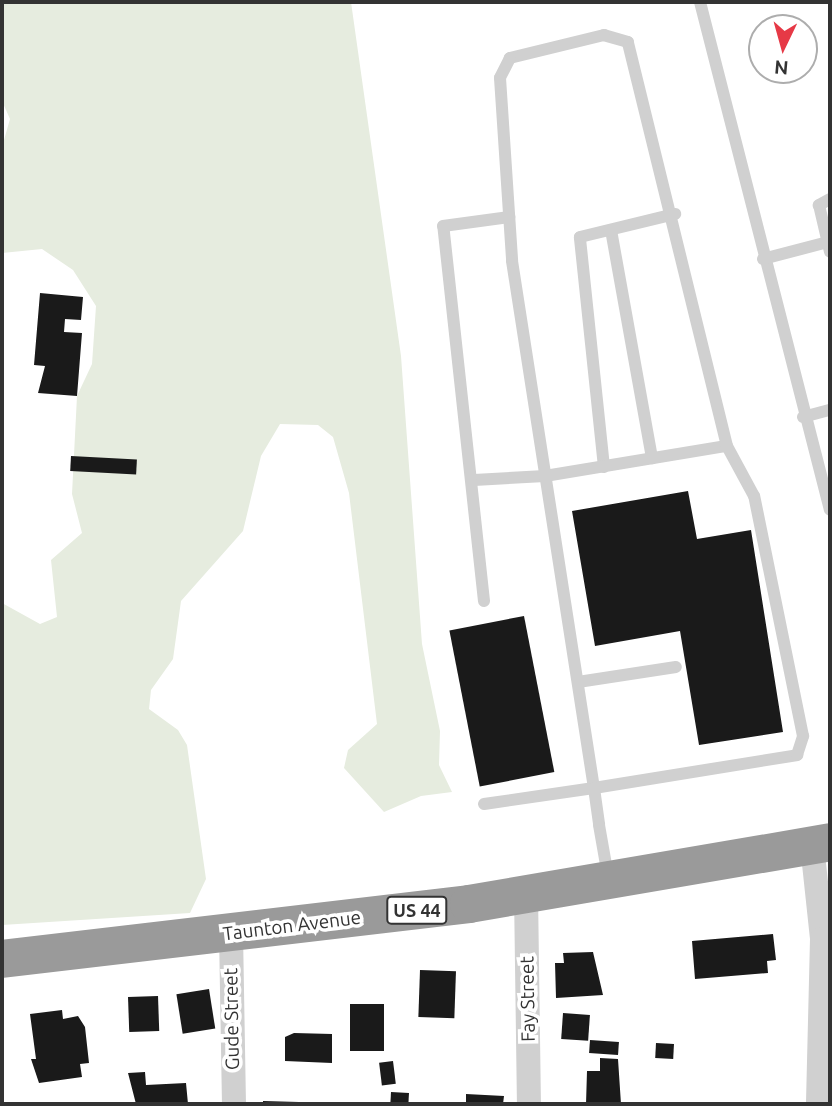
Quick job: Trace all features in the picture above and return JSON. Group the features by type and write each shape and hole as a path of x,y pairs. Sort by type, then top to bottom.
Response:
{"highway":[{"name":"Taunton Avenue","path":"2,959 231,933 526,893 821,844"}],"street":[{"path":"818,1104 821,844"},
{"name":"Fay Street","path":"526,893 529,1104"},
{"name":"Gude Street","path":"231,933 234,1104"}],"lane":[{"path":"700,2 803,417 830,510"},
{"path":"484,804 594,788 692,770 797,755 803,736 754,496 727,446 675,214 628,42 604,35 510,58 500,78 509,217 545,477 594,788 609,879"},
{"path":"763,259 829,247 819,205 830,199"},
{"path":"604,467 580,237 675,214"},
{"path":"484,601 474,481 443,226 509,217"},
{"path":"611,230 652,458"},
{"path":"803,417 830,410"},
{"path":"474,481 545,477 727,446"},
{"path":"578,682 676,667"}],"shaded area":[{"path":"351,2 401,356 422,644 440,731 439,765 452,792 421,796 384,812 344,768 348,750 377,724 349,493 333,437 318,425 280,424 261,456 243,531 181,601 173,659 151,690 149,709 178,730 187,745 206,879 190,913 2,925 2,603 40,624 57,617 51,560 82,533 72,494 77,396 92,364 96,306 73,270 42,249 2,253 2,147 10,119 2,101 2,3"}],"building":[{"path":"40,293 83,297 81,320 65,319 64,332 82,333 77,396 38,393 45,366 34,365"},
{"path":"71,456 137,459 136,474 70,471"},
{"path":"688,491 697,539 751,530 783,732 699,745 680,631 595,646 572,511"},
{"path":"524,616 554,772 480,787 449,631"},
{"path":"773,934 776,960 767,961 768,973 695,979 692,941"},
{"path":"593,952 603,995 556,998 555,963 564,963 563,953"},
{"path":"420,970 456,971 454,1018 418,1017"},
{"path":"209,989 215,1029 183,1034 176,994"},
{"path":"158,996 159,1031 129,1032 128,997"},
{"path":"350,1004 384,1004 384,1051 350,1051"},
{"path":"62,1010 63,1019 78,1016 85,1027 89,1063 80,1064 82,1077 39,1083 31,1059 36,1059 30,1014"},
{"path":"563,1013 590,1015 588,1041 561,1039"},
{"path":"294,1033 332,1034 332,1063 285,1061 285,1037"},
{"path":"590,1040 619,1042 618,1055 589,1053"},
{"path":"656,1043 674,1044 673,1059 655,1058"},
{"path":"600,1058 618,1059 621,1104 586,1104 587,1071 600,1071"},
{"path":"393,1061 396,1084 382,1086 379,1063"},
{"path":"145,1072 146,1085 186,1083 188,1104 136,1104 128,1073"},
{"path":"391,1092 409,1093 408,1104 390,1104"},
{"path":"466,1094 504,1096 503,1104 466,1104"},
{"path":"263,1101 299,1102 299,1104 263,1104"}]}
